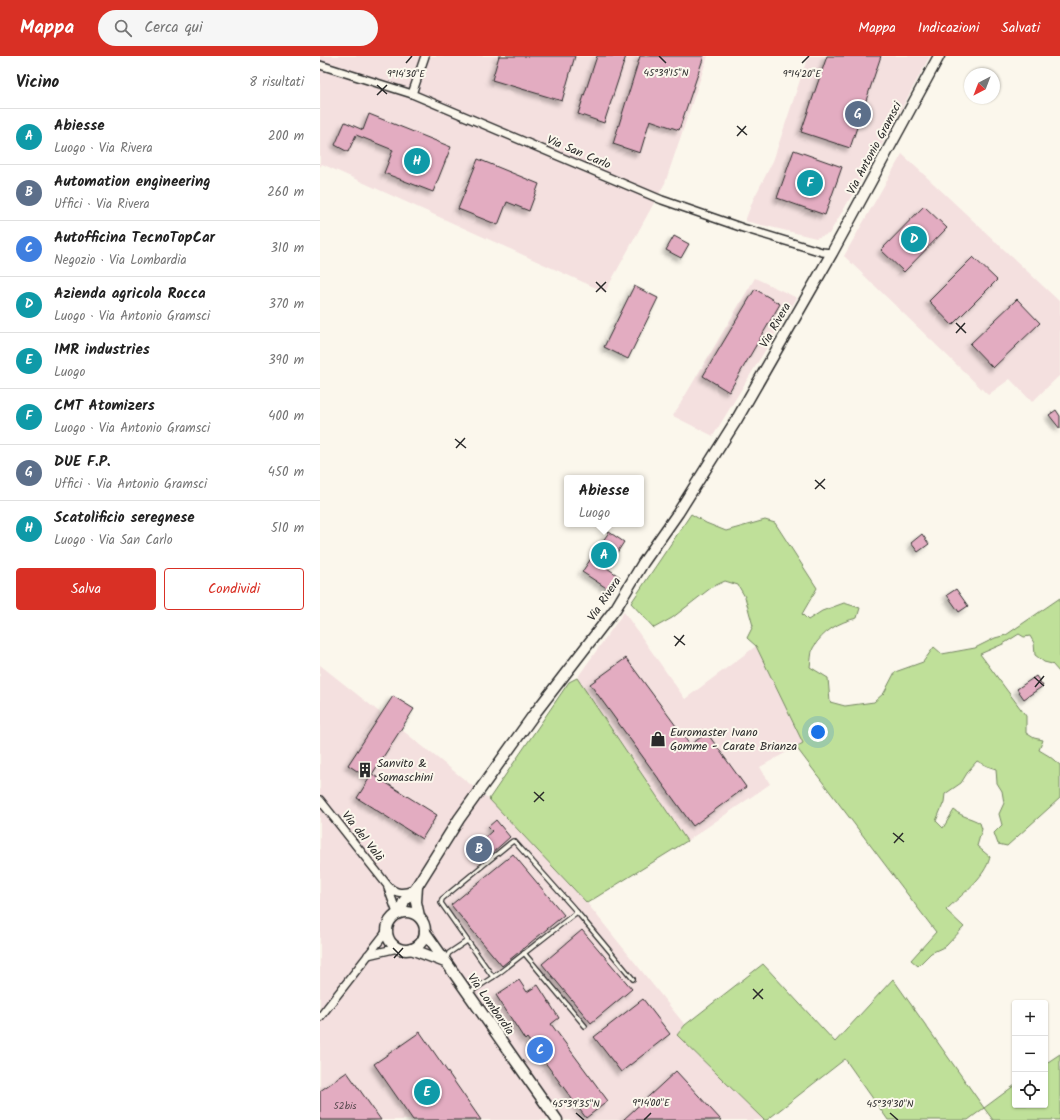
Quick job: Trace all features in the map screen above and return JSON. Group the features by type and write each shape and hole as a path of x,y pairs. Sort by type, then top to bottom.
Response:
{"street":[{"path":"412,94 425,56"},
{"name":"Via Antonio Gramsci","path":"832,253 939,56"},
{"name":"Via San Carlo","path":"320,65 412,94 662,200 743,228 822,252 832,253"},
{"name":"Via Rivera","path":"399,913 404,901 416,888 459,819 536,713 616,608 643,563 678,513 737,419 832,253"},
{"name":"Via del Valà","path":"320,800 388,886 399,913"},
{"path":"388,886 393,891 399,893 407,892 416,888 416,902 419,916"},
{"path":"320,1016 387,931 390,920 399,913 406,911 419,916 423,921 425,932 421,943 411,949"},
{"path":"387,931 390,941 398,948"},
{"name":"Via Lombardia","path":"425,932 557,1120"},
{"path":"368,955 398,948 411,949 445,962"}],"lane":[{"path":"494,977 441,903 442,899 512,841 516,842 633,979"},
{"path":"468,994 494,977 577,912"},
{"path":"445,962 449,953 467,941"},
{"path":"524,953 585,1026"}],"shaded area":[{"path":"320,56 708,56 665,183 605,292 322,164 320,167"},
{"path":"808,56 930,56 887,136 829,234 816,238 745,221 753,200 773,161"},
{"path":"902,154 1060,302 1060,375 1032,402 1010,379 988,395 844,256"},
{"path":"755,278 797,298 713,436 673,416"},
{"path":"624,612 685,699 756,646 803,743 760,767 770,784 687,841 577,678"},
{"path":"320,665 489,799 587,903 685,1025 677,1035 764,1120 320,1120"}],"green space":[{"path":"691,514 706,523 726,531 765,520 775,523 817,588 802,614 808,620 822,611 844,603 860,608 857,618 844,622 827,632 817,642 811,655 810,667 828,678 830,702 845,706 874,702 884,693 895,672 923,662 934,647 942,654 975,648 995,638 1006,635 1060,598 1060,673 1052,664 1044,662 1035,655 1034,643 1030,636 1024,637 1019,634 1003,644 980,654 1026,716 1026,733 1034,738 1043,740 1039,750 1060,765 1060,798 1007,846 998,844 994,833 1002,825 999,814 1004,803 1002,791 997,783 996,769 977,761 961,783 945,794 944,802 936,821 943,828 954,810 961,815 980,823 982,829 977,846 990,857 978,879 946,910 964,927 946,946 931,953 918,966 911,960 936,932 796,747 803,743 756,646 747,638 753,626 745,597 738,585 725,581 712,587 672,618 654,628 631,603"},
{"path":"577,678 687,841 587,903 489,799 569,682"},
{"path":"763,964 835,1042 893,979 984,1108 968,1120 888,1120 845,1059 767,1120 764,1120 677,1035 685,1025"},
{"path":"1060,1054 1060,1120 993,1120 984,1108 1012,1087 1012,1108 1048,1108 1048,1062"}],"building":[{"path":"499,56 575,56 562,101 492,80"},
{"path":"597,56 626,56 604,123 578,114"},
{"path":"640,56 704,56 679,130 650,120 640,153 613,144"},
{"path":"827,56 881,56 850,148 801,132"},
{"path":"369,114 451,147 433,192 384,173 393,150 356,135 348,152 335,145 345,122 363,130"},
{"path":"794,150 842,167 825,215 777,198"},
{"path":"478,159 539,184 529,211 507,202 498,225 458,209"},
{"path":"924,206 947,228 904,272 881,250"},
{"path":"674,236 689,244 681,258 666,250"},
{"path":"973,257 997,280 952,325 929,301"},
{"path":"634,286 658,298 628,359 604,347"},
{"path":"755,289 780,304 729,392 703,376"},
{"path":"1017,299 1040,323 993,368 970,344"},
{"path":"1056,410 1060,416 1060,429 1049,415"},
{"path":"609,532 624,542 607,568 620,577 611,591 582,572"},
{"path":"922,534 929,544 918,552 911,543"},
{"path":"956,589 968,606 959,612 947,595"},
{"name":"Euromaster Ivano Gomme - Carate Brianza","path":"626,658 690,745 707,733 746,787 693,826 590,684"},
{"path":"1036,676 1043,686 1024,699 1017,689"},
{"path":"393,696 414,709 369,779 348,765"},
{"path":"372,774 437,815 422,839 357,798"},
{"path":"496,820 510,837 483,861 475,851 485,843 482,840 492,831 488,827"},
{"path":"513,854 564,915 502,966 451,905"},
{"path":"582,930 632,989 591,1023 542,964"},
{"path":"519,980 527,992 538,985 559,1018 551,1024 608,1101 586,1118 527,1038 525,1040 496,995"},
{"path":"643,999 670,1034 621,1072 594,1037"},
{"path":"420,1032 481,1120 413,1120 374,1064"},
{"path":"676,1071 721,1120 623,1120"},
{"path":"347,1072 381,1120 320,1120 320,1091"}],"place":[{"name":"DUE F.P.","path":"858,114"},
{"name":"Scatolificio seregnese","path":"417,161"},
{"name":"CMT Atomizers","path":"810,183"},
{"name":"Azienda agricola Rocca","path":"914,239"},
{"name":"Abiesse","path":"604,555"},
{"name":"Euromaster Ivano Gomme - Carate Brianza","path":"658,739"},
{"name":"Sanvito & Somaschini","path":"365,770"},
{"name":"Automation engineering","path":"479,849"},
{"name":"Autofficina TecnoTopCar","path":"540,1050"},
{"name":"IMR industries","path":"427,1092"}]}
